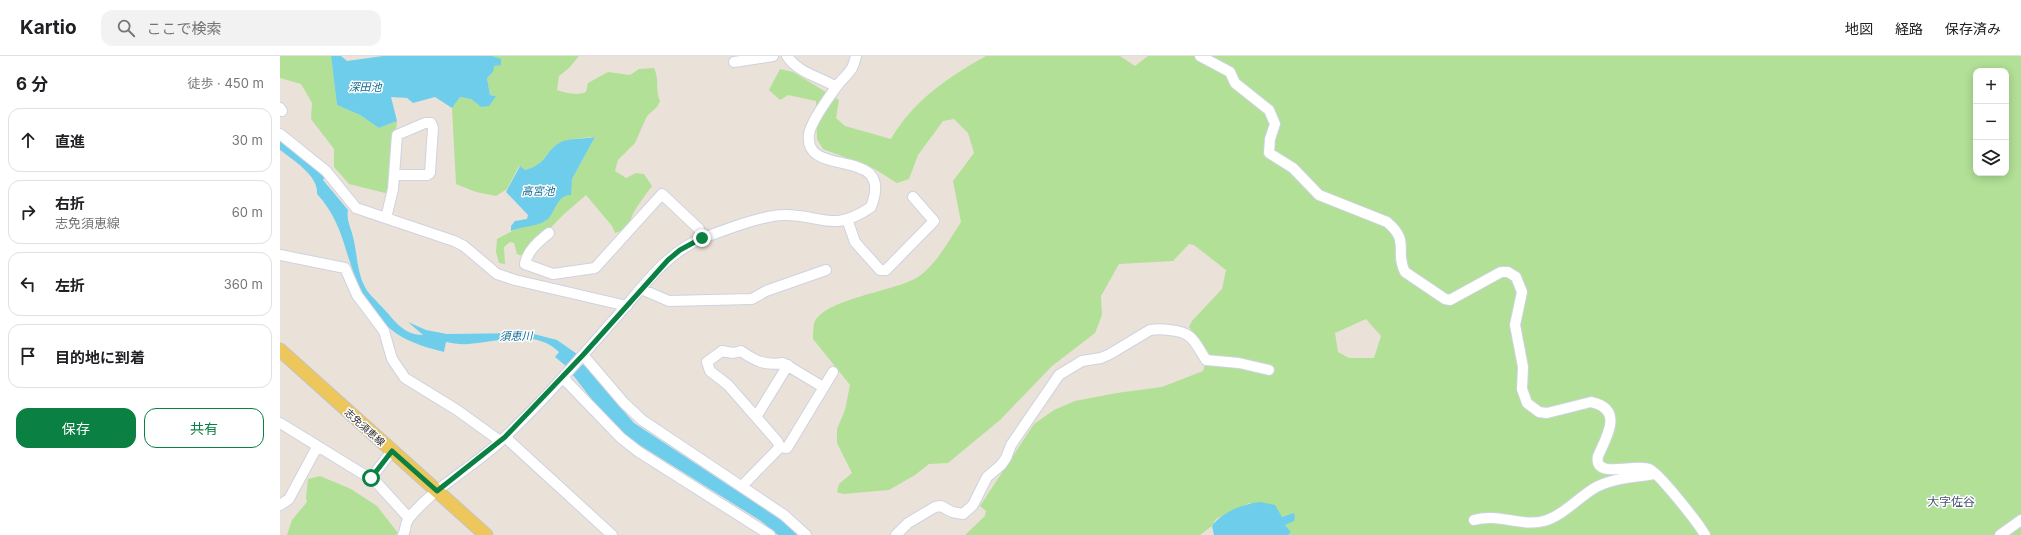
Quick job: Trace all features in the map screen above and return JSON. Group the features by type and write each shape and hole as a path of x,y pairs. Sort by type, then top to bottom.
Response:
{"main road":[{"name":"志免須恵線","path":"280,350 486,535"}],"street":[{"path":"734,62 774,56"},
{"path":"787,56 801,71 826,80 836,87"},
{"path":"403,535 409,518 437,491 503,439 582,356 668,260 680,250 702,238 766,217 785,215 832,222 847,219 860,214 871,207 876,188 873,178 869,172 859,166 823,159 813,151 809,133 815,119 836,87 852,68 856,56"},
{"path":"1200,56 1230,72 1235,83 1269,110 1275,124 1270,139 1269,153 1293,168 1319,195 1387,222 1394,228 1400,236 1402,244 1402,265 1406,272 1445,299 1450,300 1501,272 1508,272 1516,277 1522,292 1515,326 1523,367 1522,389 1527,403 1539,412 1547,413 1591,402 1598,404 1611,415 1611,423 1598,456 1597,461 1600,467 1606,470 1642,466 1650,469 1706,535"},
{"path":"386,218 394,189 394,175 397,135 425,123 431,123 433,128 430,173 427,175 394,175"},
{"path":"280,134 326,172 356,208 454,241 464,246 497,274 515,280 627,306"},
{"path":"549,233 537,243 526,258 525,264 552,274 595,268 662,194 699,229 702,238"},
{"path":"847,219 855,242 880,270 886,270 934,221 914,196"},
{"path":"280,255 345,268 357,295 384,331 392,359 405,378 503,439 612,535"},
{"path":"641,289 669,301 752,299 766,291 826,270"},
{"path":"896,535 908,523 935,507 941,506 963,514 973,506 986,477 1001,465 1006,458 1011,445 1059,375 1082,361 1101,358 1110,354 1150,330 1156,329 1187,333 1192,337 1206,360 1239,364 1268,370"},
{"path":"780,447 777,441 728,385 710,372 707,362 722,351 733,354 737,351 741,351 754,361 771,365 783,363 788,365 824,387"},
{"path":"582,356 624,403 642,420 784,515 806,535"},
{"path":"756,417 788,365"},
{"path":"780,447 787,448 833,372"},
{"path":"565,374 567,382 621,438 639,452 770,535"},
{"path":"280,423 317,447 371,478 409,518"},
{"path":"280,505 289,499 317,447"},
{"path":"742,486 780,447"},
{"path":"371,478 392,451"},
{"path":"1474,520 1482,518 1502,518 1533,522 1544,521 1555,516 1599,486 1655,474"},
{"path":"2000,535 2021,520"}],"green space":[{"path":"280,56 331,56 337,105 360,115 379,128 397,121 389,194 349,184 334,167 334,149 311,119 312,103 301,84 280,78"},
{"path":"491,56 579,56 569,68 559,76 557,90 575,94 586,92 588,83 608,72 630,75 639,69 654,68 657,77 660,101 657,107 647,116 635,143 618,160 615,171 626,178 636,173 644,174 652,186 637,207 627,227 615,233 612,226 586,195 563,215 523,256 517,254 514,243 510,242 504,247 505,264 499,263 496,252 497,239 518,228 545,221 551,215 559,200 570,191 572,179 595,137 567,140 553,148 541,162 535,166 525,170 519,166 507,189 496,196 476,192 456,184 452,108 460,97 471,99 481,107 496,96 490,95 487,78 493,72"},
{"path":"986,56 1120,56 1135,66 1148,56 2021,56 2021,535 1288,535 1291,532 1285,525 1293,513 1282,517 1249,503 1216,519 1212,526 1200,535 965,535 985,516 986,511 980,506 1034,424 1054,410 1075,401 1117,393 1162,387 1203,371 1208,355 1189,327 1192,321 1222,289 1226,270 1194,245 1189,244 1173,261 1119,264 1101,296 1102,315 1095,333 1052,366 1000,420 948,463 929,464 915,475 889,490 843,494 837,492 839,484 852,473 837,443 837,429 845,410 850,385 813,339 814,324 820,315 830,308 861,296 908,282 925,272 942,251 961,222 953,181 974,153 968,133 954,119 943,121 918,155 909,179 897,183 873,168 823,149 817,139 816,101 788,95 780,100 769,90 780,69 793,72 839,100 836,118 845,126 891,139 910,113 932,91 958,72","holes":["1366,319 1381,336 1374,358 1349,358 1338,352 1335,333"]},
{"path":"320,476 351,489 377,506 398,533 396,535 287,535 292,520 307,502 308,479"}],"water":[{"name":"深田池","path":"331,56 341,56 347,61 383,56 492,56 501,59 501,65 494,66 493,72 487,78 490,95 496,96 489,106 481,107 471,99 460,97 452,108 435,97 413,103 407,98 391,97 397,121 379,128 360,115 337,105"},
{"name":"須恵川","path":"280,137 325,177 323,180 348,210 348,220 360,274 364,285 367,291 403,329 415,334 423,335 408,322 426,330 447,334 530,333 557,340 577,354 634,423 790,526 800,535 778,535 761,521 624,434 600,410 566,366 555,357 559,352 550,345 539,340 528,338 503,339 465,344 446,342 444,352 415,343 389,328 370,307 363,294 339,230 328,207 317,194 317,187 314,181 304,169 280,150"},
{"name":"高宮池","path":"595,137 572,179 571,195 562,198 549,218 545,221 511,231 511,226 515,221 527,219 528,215 506,192 520,166 525,170 538,164 551,149 561,142"},
{"path":"1260,502 1275,505 1282,517 1293,513 1295,515 1294,521 1285,525 1291,532 1288,535 1214,535 1212,526 1221,517 1240,507"}],"district":[{"name":"大字佐谷","path":"1951,501"}],"route":[{"path":"371,478 392,451 437,491 505,437 564,376 658,269 680,250 702,238"}]}
